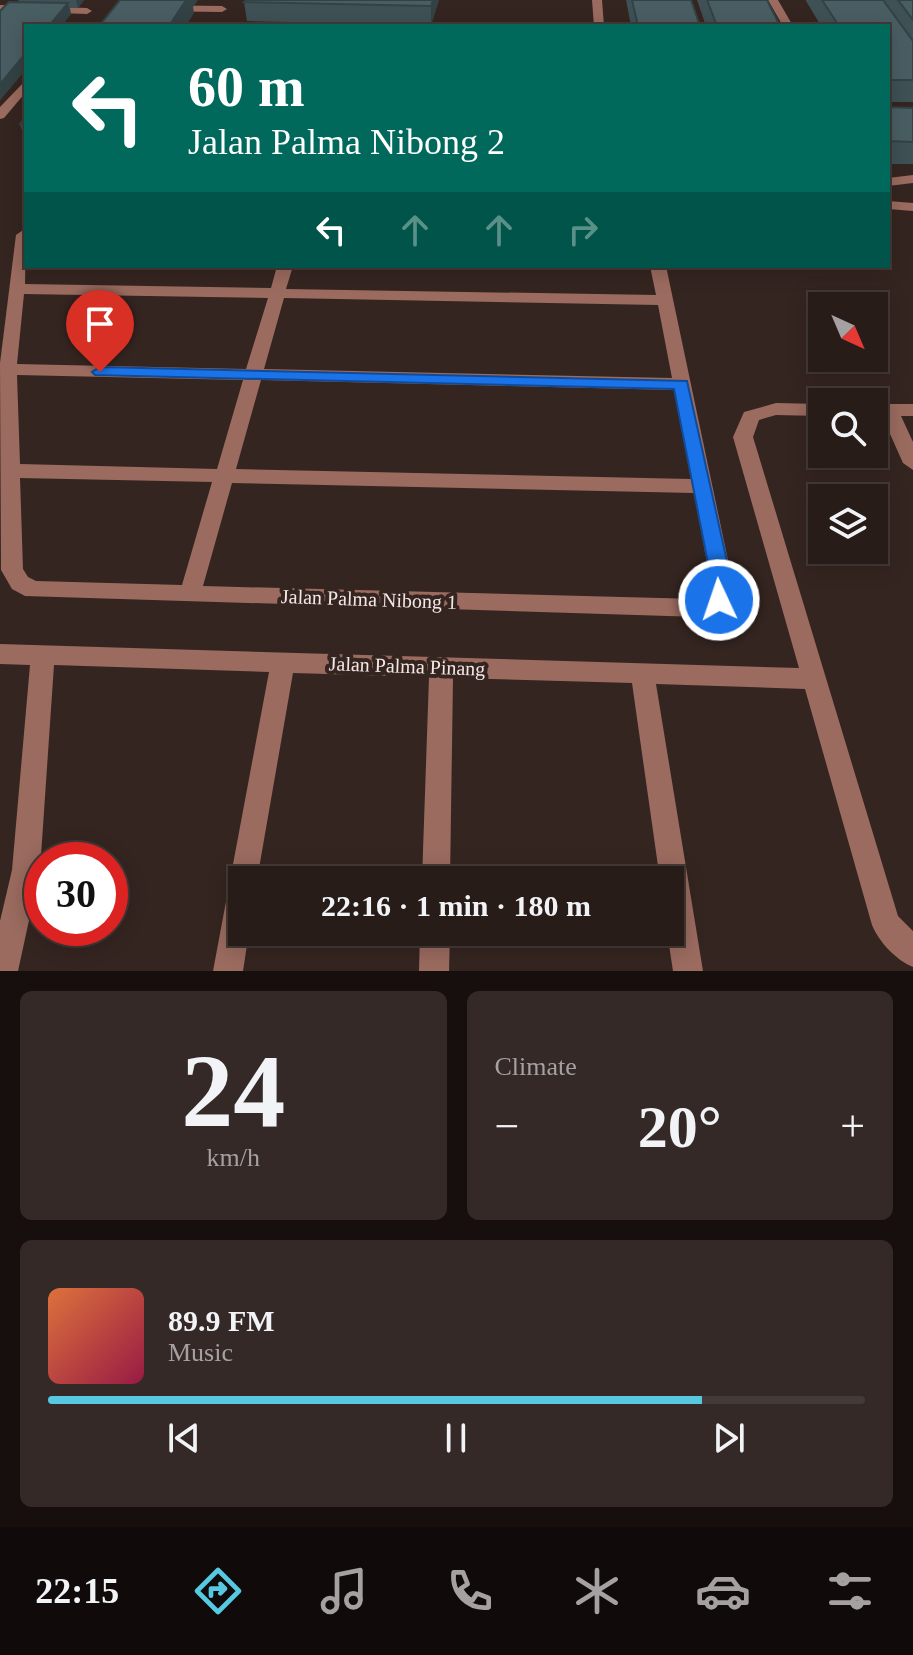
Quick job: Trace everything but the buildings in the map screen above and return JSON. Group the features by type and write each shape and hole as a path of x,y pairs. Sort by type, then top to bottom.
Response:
{"street":[{"path":"76,24 96,0"},
{"path":"136,0 133,6 138,8 222,9"},
{"path":"597,0 599,24"},
{"path":"773,0 787,24"},
{"path":"0,17 9,6 87,11"},
{"path":"0,115 24,86"},
{"path":"890,182 913,179"},
{"path":"890,205 913,207"},
{"path":"24,234 4,370 10,471 702,486 658,268"},
{"path":"190,594 284,268"},
{"path":"17,289 665,300"},
{"path":"4,370 681,384"},
{"path":"808,410 776,409 751,416 743,437 886,925 913,952"},
{"path":"888,410 913,410"},
{"path":"888,420 913,463"},
{"name":"Jalan Palma Nibong 1","path":"10,471 12,570 20,583 33,590 700,608 719,600 722,584 702,486"},
{"name":"Jalan Palma Pinang","path":"0,654 814,679"},
{"path":"3,971 26,870 43,656"},
{"path":"245,866 283,662"},
{"path":"436,866 441,667"},
{"path":"642,673 688,971"},
{"path":"228,971 232,946"},
{"path":"434,971 435,946"}],"route":[{"path":"100,372 681,384 722,584 719,600"}]}
